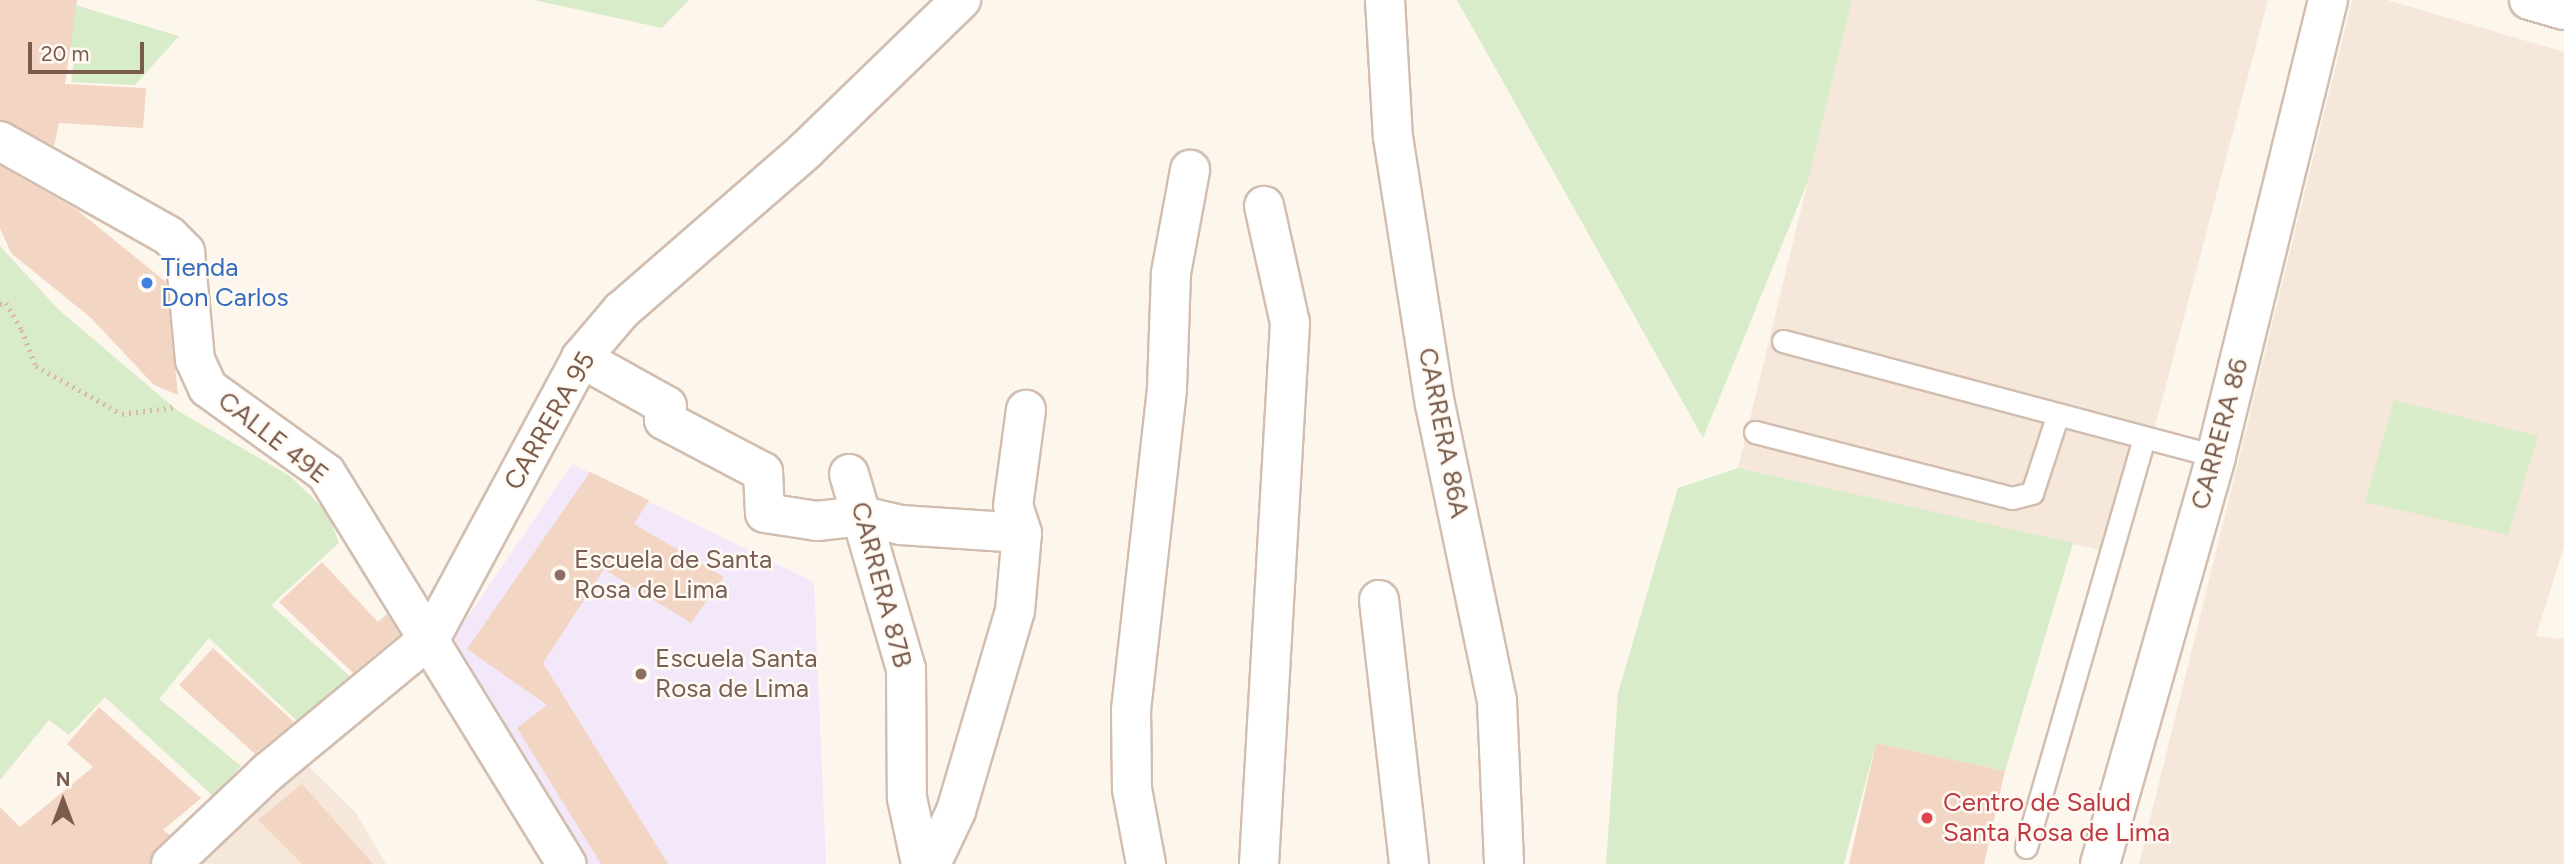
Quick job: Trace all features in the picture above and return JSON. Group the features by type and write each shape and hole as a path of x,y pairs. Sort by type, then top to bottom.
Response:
{"street":[{"name":"CARRERA 95","path":"171,864 268,772 431,638 581,358 621,311 806,150 961,0"},
{"name":"CARRERA 86A","path":"1385,0 1393,137 1435,404 1497,702 1504,864"},
{"name":"CARRERA 86","path":"2100,864 2216,456 2328,0"},
{"name":"CALLE 49E","path":"0,141 169,236 185,252 195,360 208,388 326,473 431,638 567,864"},
{"path":"1146,864 1132,789 1131,710 1167,388 1171,273 1190,170"},
{"path":"1259,864 1290,323 1264,206"},
{"path":"581,358 667,405 664,420 764,471 765,513 817,522 862,516 901,525 1022,533"},
{"path":"931,864 956,811 1023,575 1022,533 1013,506 1026,410"},
{"name":"CARRERA 87B","path":"849,474 906,669 907,798 921,864"},
{"path":"1379,600 1409,864"}],"lane":[{"path":"1783,341 2216,456"},
{"path":"1755,432 2012,498 2032,493 2058,414"},
{"path":"2026,847 2144,438"}],"path":[{"path":"0,304 6,303 22,330 36,366 122,414 224,400"}],"shaded area":[{"path":"1852,0 2268,0 2121,555 1738,468"},
{"path":"2352,0 2387,0 2564,52 2564,547 2536,636 2564,639 2564,864 2139,864"},
{"name":"Escuela Santa Rosa de Lima","path":"572,464 814,582 826,864 588,864 483,701 449,644"},
{"path":"306,764 356,813 386,864 193,864"}],"green space":[{"path":"58,0 179,36 135,85 71,82 75,49 34,44"},
{"path":"534,0 689,0 662,28"},
{"path":"1457,0 1852,0 1808,181 1703,438"},
{"path":"0,246 59,310 178,411 290,476 328,513 339,543 271,605 355,681 299,723 209,638 159,699 241,766 213,796 105,697 69,735 49,720 0,780"},
{"path":"2394,400 2538,436 2508,535 2365,502"},
{"path":"1738,468 2073,543 2005,771 1876,743 1844,864 1606,864 1618,693 1678,488"}],"building":[{"path":"0,0 77,0 65,84 146,88 143,128 59,123 54,146 0,119"},
{"path":"0,166 76,209 166,282 178,395 154,385 91,318 11,253 0,228"},
{"path":"590,472 649,500 634,524 724,577 691,623 604,569 543,663 668,864 601,864 517,728 547,705 467,649"},
{"path":"322,562 378,622 387,614 400,634 353,673 279,602"},
{"path":"213,648 294,722 255,754 179,685"},
{"path":"99,707 201,798 163,830 170,835 149,864 0,864 0,807 20,827 93,767 67,744"},
{"name":"Centro de Salud Santa Rosa de Lima","path":"1876,743 2005,771 1984,864 1849,864"},
{"path":"302,784 373,864 302,864 258,820"}],"place":[{"name":"Tienda Don Carlos","path":"147,283"},
{"name":"Escuela de Santa Rosa de Lima","path":"560,575"},
{"name":"Escuela Santa Rosa de Lima","path":"641,674"},
{"name":"Centro de Salud Santa Rosa de Lima","path":"1927,818"}]}
